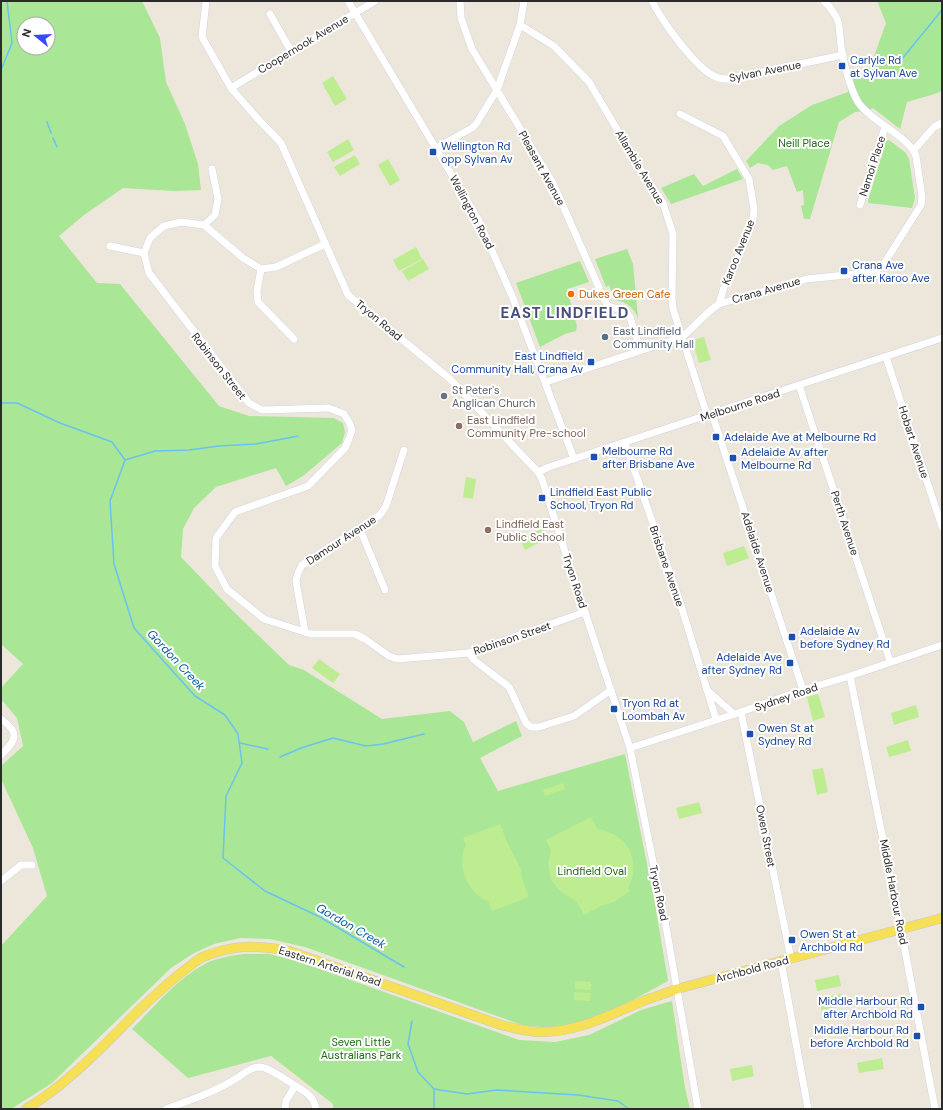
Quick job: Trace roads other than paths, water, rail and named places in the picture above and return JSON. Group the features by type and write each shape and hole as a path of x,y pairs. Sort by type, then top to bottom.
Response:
{"main road":[{"name":"Archbold Road","path":"678,989 942,918"},
{"name":"Eastern Arterial Road","path":"28,1108 56,1089 80,1068 178,974 201,958 224,950 263,946 289,950 501,1025 536,1032 562,1030 592,1023 643,1001 678,989"}],"street":[{"name":"Tryon Road","path":"206,1 202,37 231,88 281,143 348,295 450,379 538,472 542,479 630,748 678,989 698,1109"},
{"name":"Wellington Road","path":"348,1 485,233 546,382 574,459"},
{"name":"Coopernook Avenue","path":"231,88 375,1"},
{"name":"Pleasant Avenue","path":"460,1 461,18 472,49 553,183 608,306 627,312 630,316 640,350"},
{"path":"436,148 472,128 497,90 520,25 524,1"},
{"name":"Sylvan Avenue","path":"652,1 687,53 706,71 715,77 728,79 843,55"},
{"path":"824,1 838,21 843,55 849,78 857,101 862,107 885,127 909,144 915,153 934,128 942,123"},
{"path":"270,14 291,51"},
{"name":"Allambie Avenue","path":"520,25 554,46 589,82 641,170 663,203 673,234 673,310 710,414"},
{"name":"Karoo Avenue","path":"680,114 723,136 748,179 754,209 753,220 724,287 719,304"},
{"name":"Namoi Place","path":"860,206 885,127"},
{"name":"Crana Avenue","path":"546,382 682,336 710,310 719,304 807,279 874,272 885,262 921,205 922,196 915,153"},
{"path":"204,225 215,215 218,199 212,169"},
{"path":"110,246 144,253 150,238 164,226 181,222 204,225 243,258 261,269 276,267 325,244"},
{"name":"Robinson Street","path":"144,253 149,274 249,404 262,410 328,408 344,414 352,430 345,448 308,486 235,512 216,538 215,566 227,589 264,619 311,634 355,634 365,639 389,656 397,659 469,653 585,612"},
{"path":"261,269 257,291 258,302 294,339"},
{"name":"Melbourne Road","path":"538,472 549,467 942,338"},
{"name":"Hobart Avenue","path":"886,357 942,527"},
{"name":"Perth Avenue","path":"799,385 890,661"},
{"name":"Adelaide Avenue","path":"710,414 803,690"},
{"name":"Brisbane Avenue","path":"625,443 679,599 716,719"},
{"name":"Damour Avenue","path":"304,632 296,581 298,572 302,565 380,515 386,506 404,450"},
{"path":"360,529 385,590"},
{"name":"Sydney Road","path":"630,748 942,645"},
{"path":"469,653 474,660 509,687 526,723 531,727 539,727 574,716 611,690"},
{"name":"Middle Harbour Road","path":"850,676 935,1109"},
{"path":"707,690 738,713"},
{"name":"Owen Street","path":"738,713 791,959"},
{"path":"1,719 10,726 15,733 14,742 1,754"},
{"path":"1,881 22,865 32,865"},
{"path":"781,961 808,1109"},
{"path":"166,1109 204,1095 252,1069 260,1067 275,1073 310,1095 315,1103 316,1109"},
{"path":"285,1109 286,1101 295,1086"}],"waterway":[{"name":"Gordon Creek","path":"1,70 12,43 7,1"},
{"path":"901,60 942,10"},
{"path":"47,122 51,133"},
{"path":"53,138 57,147"},
{"name":"Gordon Creek","path":"1,403 17,403 60,423 112,442 125,460 110,501 114,564 134,628 195,696 225,715 238,734 242,763 226,796 223,858 265,891 320,917 404,967"},
{"path":"125,460 155,451 189,450 219,446 256,444 298,436"},
{"path":"280,757 301,748 333,738 366,746 383,744 424,734"},
{"path":"240,743 268,749"},
{"name":"Gordon Creek","path":"412,1021 408,1044 418,1072 434,1089 467,1094 496,1090 578,1095 618,1101 629,1109"},
{"path":"434,1089 434,1109"}],"place":[{"name":"Carlyle Rd at Sylvan Ave","path":"842,66"},
{"name":"Wellington Rd opp Sylvan Av","path":"433,152"},
{"name":"Crana Ave after Karoo Ave","path":"844,271"},
{"name":"Dukes Green Cafe","path":"571,294"},
{"name":"East Lindfield Community Hall","path":"605,337"},
{"name":"East Lindfield Community Hall, Crana Av","path":"591,362"},
{"name":"St Peter's Anglican Church","path":"444,396"},
{"name":"East Lindfield Community Pre-school","path":"459,426"},
{"name":"Adelaide Ave at Melbourne Rd","path":"716,437"},
{"name":"Melbourne Rd after Brisbane Ave","path":"594,457"},
{"name":"Adelaide Av after Melbourne Rd","path":"733,458"},
{"name":"Lindfield East Public School, Tryon Rd","path":"542,498"},
{"name":"Lindfield East Public School","path":"488,530"},
{"name":"Adelaide Av before Sydney Rd","path":"792,637"},
{"name":"Adelaide Ave after Sydney Rd","path":"790,663"},
{"name":"Tryon Rd at Loombah Av","path":"614,709"},
{"name":"Owen St at Sydney Rd","path":"750,734"},
{"name":"Owen St at Archbold Rd","path":"792,940"},
{"name":"Middle Harbour Rd after Archbold Rd","path":"921,1007"},
{"name":"Middle Harbour Rd before Archbold Rd","path":"917,1036"}],"district":[{"name":"EAST LINDFIELD","path":"565,313"}],"park label":[{"name":"Neill Place","path":"804,143"},
{"name":"Lindfield Oval","path":"592,871"},
{"name":"Seven Little Australians Park","path":"361,1048"}]}
